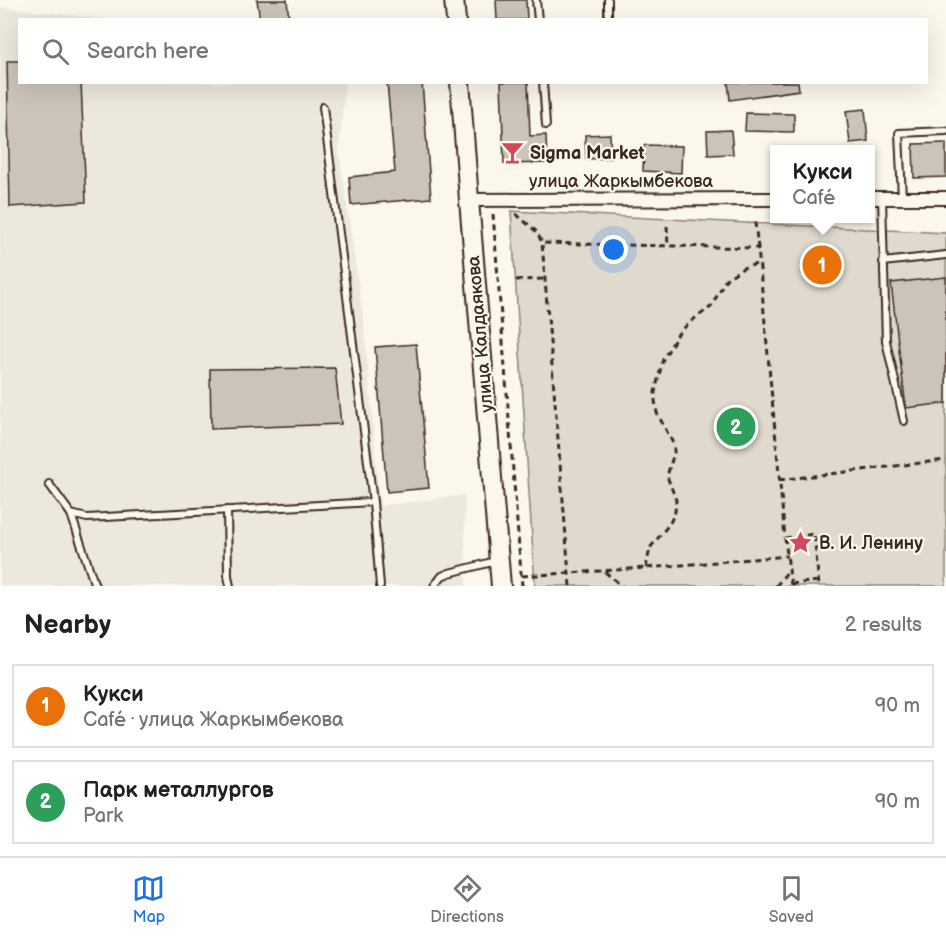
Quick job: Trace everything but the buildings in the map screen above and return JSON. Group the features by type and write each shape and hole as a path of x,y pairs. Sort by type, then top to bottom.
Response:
{"street":[{"path":"454,0 456,18"},
{"name":"улица Калдаякова","path":"460,84 501,586"},
{"path":"876,198 946,198"},
{"name":"улица Жаркымбекова","path":"469,200 770,199"}],"lane":[{"path":"536,0 538,18"},
{"path":"608,0 608,18"},
{"path":"543,84 546,125"},
{"path":"323,107 373,502 380,586"},
{"path":"902,198 899,133 946,131"},
{"path":"876,198 883,262 886,341 904,421"},
{"path":"883,262 946,255"},
{"path":"49,484 71,514 95,586"},
{"path":"71,514 87,518 373,502"},
{"path":"227,510 230,586"},
{"path":"434,586 442,576 449,573 499,561"}],"path":[{"path":"492,200 522,586"},
{"path":"511,211 537,232 542,243 570,586"},
{"path":"755,222 790,585 819,581"},
{"path":"667,226 668,246"},
{"path":"542,243 758,248"},
{"path":"646,568 650,548 670,523 676,506 668,476 674,445 657,413 655,401 663,359 678,334 711,307 726,279 743,268 760,263"},
{"path":"516,280 545,279"},
{"path":"779,480 946,460"},
{"path":"785,538 814,534 819,586"},
{"path":"522,576 787,556"},
{"path":"604,571 622,586"},
{"path":"776,586 788,571"}],"shaded area":[{"path":"0,7 96,18 18,18 18,84 345,84 339,152 364,322 380,506 464,495 466,586 0,586"},
{"path":"511,211 946,233 946,586 535,586"}],"place":[{"name":"Sigma Market","path":"512,153"},
{"name":"Кукси","path":"822,265"},
{"name":"Парк металлургов","path":"736,427"},
{"name":"В. И. Ленину","path":"801,543"}]}
